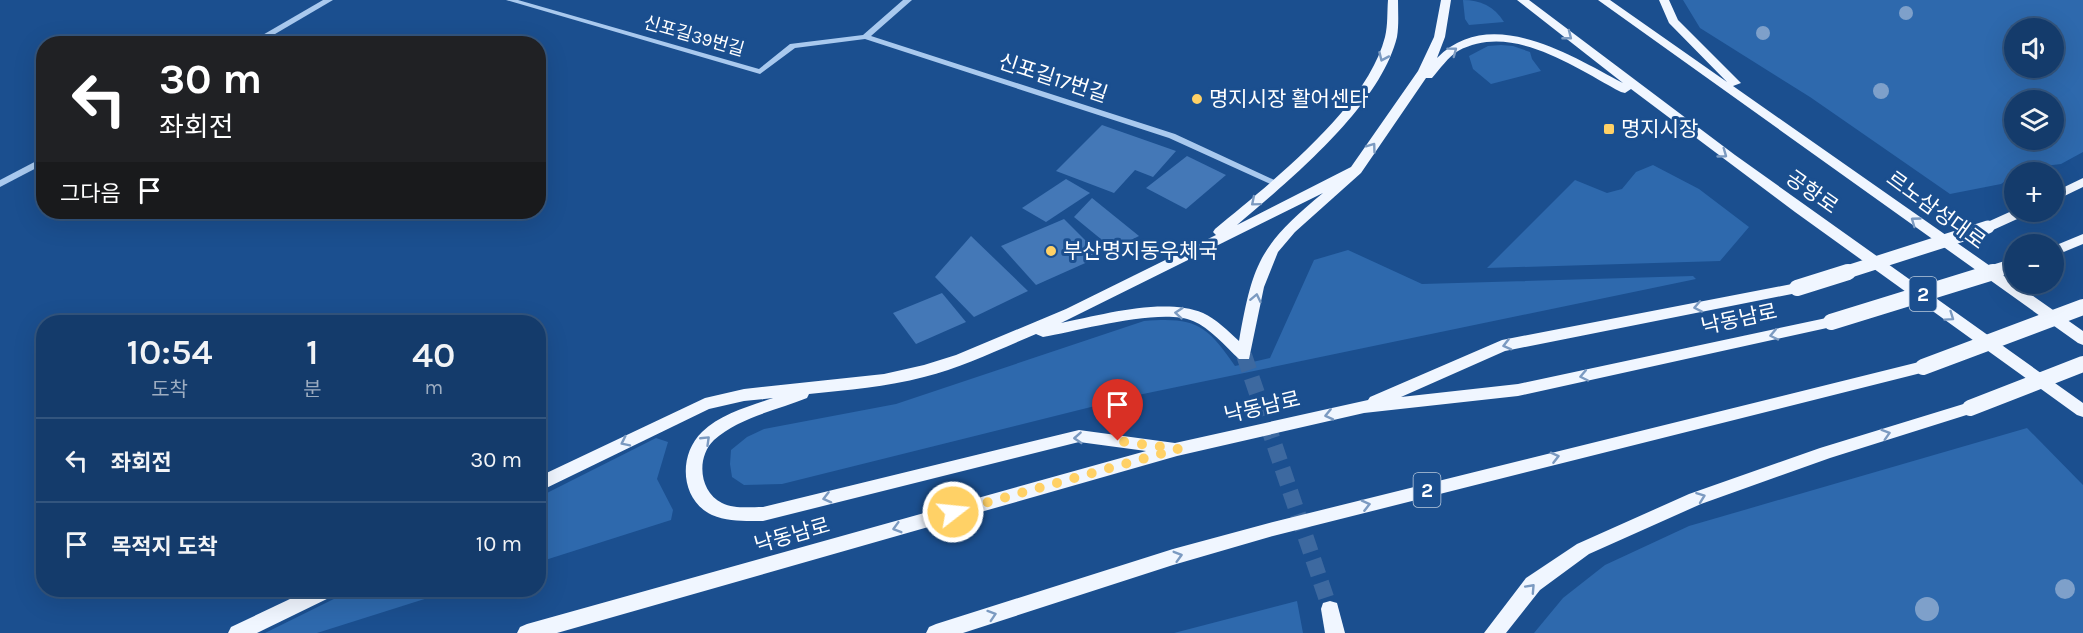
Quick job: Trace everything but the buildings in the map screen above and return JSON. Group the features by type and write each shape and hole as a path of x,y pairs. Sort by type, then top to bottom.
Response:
{"main road":[{"path":"1200,248 1278,184 1330,132 1367,87 1378,69 1391,38 1393,0"},
{"path":"1020,336 1133,316 1175,312 1198,317 1244,355 1261,272 1272,251 1284,235 1353,173 1411,92 1434,54 1441,32 1446,0"},
{"name":"공항로","path":"1522,0 1654,103 2083,411"},
{"path":"1603,0 1765,113"},
{"path":"1664,0 1673,21 1765,113"},
{"path":"1411,92 1452,50 1466,42 1483,37 1496,37 1535,44 1654,103"},
{"name":"르노삼성대로","path":"1765,113 2083,339"},
{"path":"546,481 705,404 744,395 884,380 925,371 1020,336 1353,173"},
{"path":"2064,192 2083,182"},
{"path":"1364,407 1502,346 1797,288 1988,227 2004,220"},
{"path":"2064,247 2083,239"},
{"name":"낙동남로","path":"527,633 1178,449 1364,407 1518,390 1832,322 2004,268"},
{"name":"2","path":"936,633 1173,557 1273,529 1923,367 2083,307"},
{"path":"1494,633 1533,584 1583,549 1695,499 1826,453 1970,408 2083,364"},
{"path":"821,386 731,421 699,445 694,456 695,484 716,509 763,514 1079,436 1178,449"},
{"path":"238,633 312,597"},
{"path":"1330,609 1335,633"}],"street":[{"path":"265,36 329,0"},
{"name":"신포길39번길","path":"510,0 760,72 793,46 866,37"},
{"path":"866,37 908,0"},
{"name":"신포길17번길","path":"866,37 1172,136 1278,184"},
{"path":"0,184 36,164"}],"shaded area":[{"path":"1463,0 1486,5 1504,22 1469,25 1465,19"},
{"path":"1683,0 2083,0 2083,152 2064,162 2004,162 2004,182 2001,184 1950,194 1810,97 1700,28"},
{"path":"1488,46 1513,46 1530,52 1541,71 1491,84 1473,69 1469,56"},
{"path":"1653,165 1699,189 1749,227 1720,261 1487,268 1575,180 1607,193 1622,189 1636,172"},
{"path":"1348,250 1422,284 1693,276 1696,279 1143,394 782,484 744,485 732,477 731,450 747,437 764,429 896,404 1144,321 1176,320 1198,326 1216,341 1235,366 1270,358 1314,260"},
{"path":"2027,428 2083,485 2083,633 1534,633 1563,598 1605,565 1689,526"},
{"path":"656,438 668,442 657,479 673,510 671,520 546,560 546,493"},
{"path":"338,597 431,597 317,633 265,633"},
{"path":"1297,601 1303,633 1174,633"}],"tunnel":[{"path":"1244,355 1330,609"}],"place":[{"name":"명지시장 활어센타","path":"1197,99"},
{"name":"명지시장","path":"1609,129"},
{"name":"부산명지동우체국","path":"1051,251"}],"route":[{"path":"953,512 1178,449 1118,441"}]}
